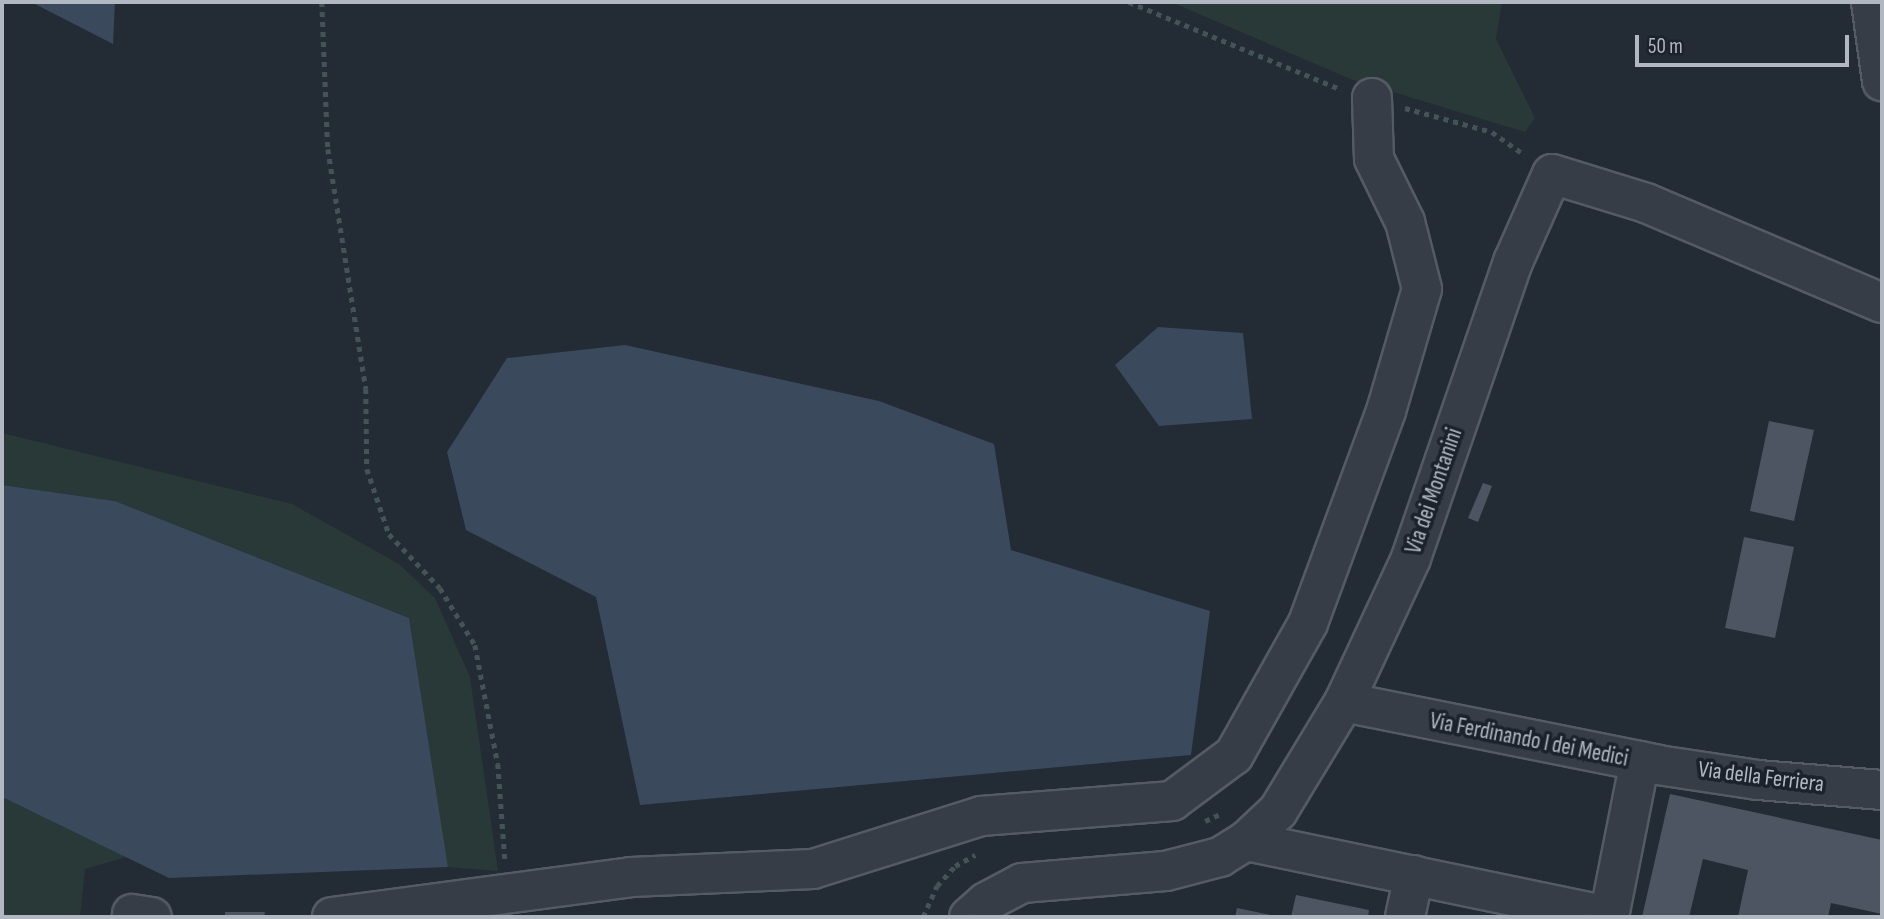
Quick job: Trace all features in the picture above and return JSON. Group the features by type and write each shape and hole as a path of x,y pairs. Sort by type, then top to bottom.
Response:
{"street":[{"path":"1871,2 1882,80"},
{"path":"332,917 631,877 813,869 981,816 1172,801 1234,755 1308,623 1386,411 1422,289 1405,222 1374,159 1372,98"},
{"name":"Via dei Montanini","path":"969,917 986,902 1022,883 1166,871 1220,857 1245,841 1278,811 1344,702 1411,558 1513,262 1552,174 1646,203 1882,303"},
{"name":"Via Ferdinando I dei Medici","path":"1344,702 1640,761 1609,917"},
{"name":"Via della Ferriera","path":"1640,761 1758,779 1882,790"},
{"path":"1245,841 1609,917"},
{"path":"1405,917 1414,875"}],"path":[{"path":"322,2 328,149 366,388 368,470 389,534 440,588 475,645 498,764 507,893"}],"shaded area":[{"path":"1171,2 1502,2 1496,39 1535,118 1525,132 1353,80"},
{"path":"2,433 292,504 399,564 435,598 470,677 498,871 448,867 409,618 115,501 2,485"},
{"path":"2,797 127,857 85,869 80,917 2,917"}],"water":[{"path":"31,2 115,2 113,44"},
{"path":"1158,327 1243,333 1252,419 1159,426 1115,365"},
{"path":"625,345 879,401 994,444 1011,550 1210,611 1191,755 640,805 596,597 466,530 447,452 507,358"},
{"path":"2,485 115,501 409,618 448,867 169,878 2,797"}],"building":[{"path":"1769,421 1814,430 1794,521 1750,511"},
{"path":"1483,483 1492,486 1478,522 1468,518"},
{"path":"1744,537 1794,547 1775,638 1725,628"},
{"path":"1670,794 1882,840 1882,914 1831,903 1828,917 1738,917 1748,870 1703,859 1689,917 1642,917"},
{"path":"1296,895 1369,910 1368,917 1291,917"},
{"path":"1237,908 1275,916 1275,917 1235,917"},
{"path":"225,912 265,912 264,917 225,917"}]}
